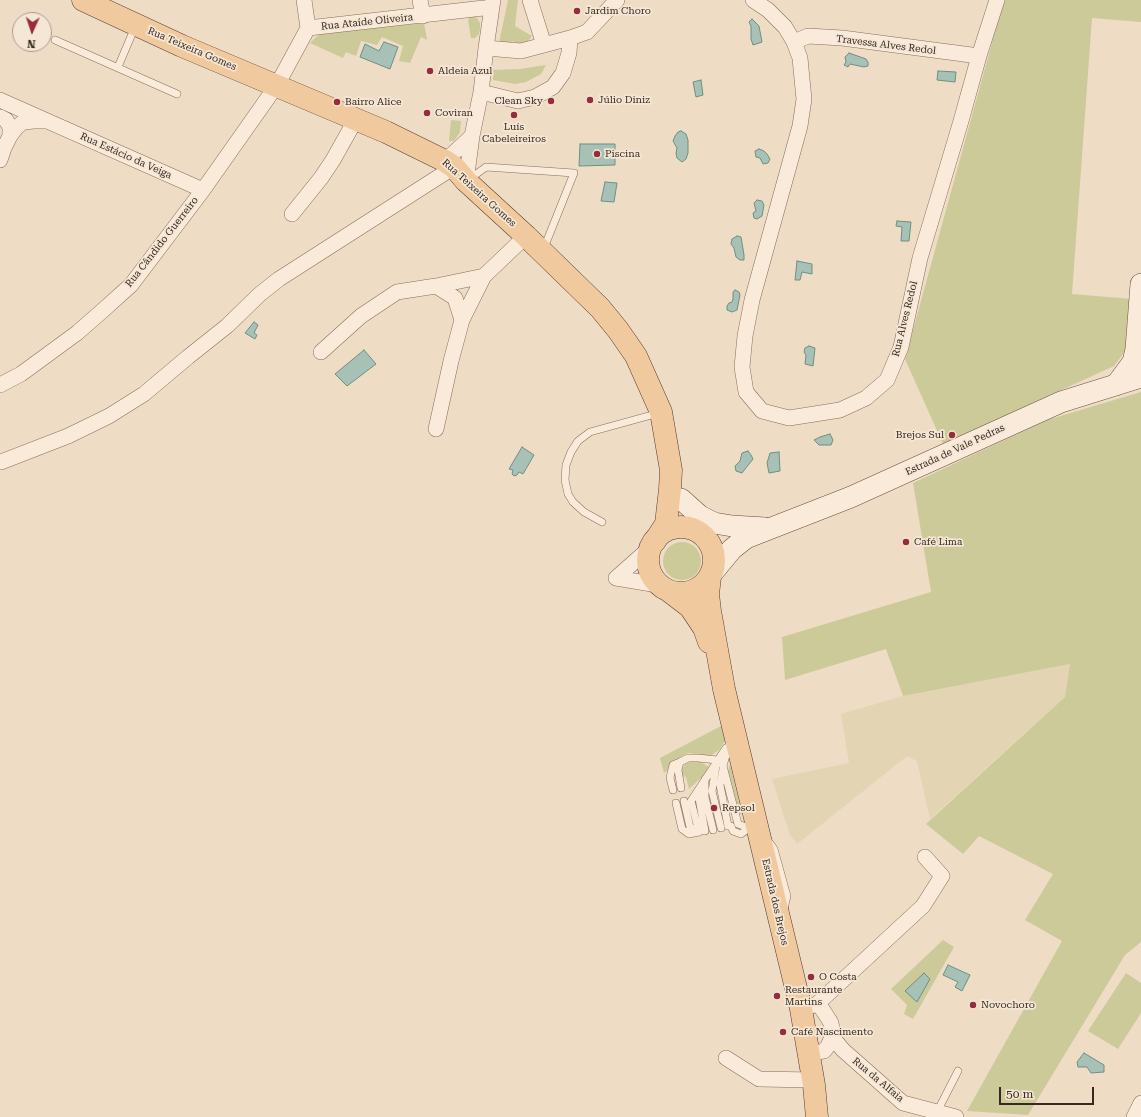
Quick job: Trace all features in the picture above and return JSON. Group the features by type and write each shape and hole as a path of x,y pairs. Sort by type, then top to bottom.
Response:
{"main road":[{"name":"Rua Teixeira Gomes","path":"83,0 112,10 136,25 182,46 386,132 455,170 600,308 636,356 661,412 671,470 685,514 696,532"},
{"path":"1116,385 1133,362 1136,349 1141,284"},
{"name":"Estrada de Vale Pedras","path":"711,574 732,549 746,538 851,497 1061,402 1141,377"},
{"name":"Rua Teixeira Gomes","path":"653,544 666,524 671,470"},
{"path":"681,499 700,516 714,523 732,526 770,528"},
{"path":"684,528 696,532 704,537 711,546 714,557 711,574 705,584 692,592 682,593 664,588 650,572 648,562 653,544 663,533 673,529 684,528"},
{"name":"Estrada de Vale Pedras","path":"696,532 746,533 770,528"},
{"name":"Estrada dos Brejos","path":"711,574 708,594 732,735 740,827 768,871 778,931 809,1006 809,1054 817,1117"},
{"name":"Estrada dos Brejos","path":"664,588 690,607 704,628 724,688"}],"street":[{"path":"304,0 308,28"},
{"path":"420,0 423,16"},
{"path":"530,0 544,45"},
{"path":"486,48 521,51 587,32 617,0"},
{"name":"Rua Alves Redol","path":"753,0 768,10 785,27 794,42 800,58 804,99 800,126 752,300 745,336 742,367 746,392 762,411 789,418 840,410 866,398 887,380 900,347 920,258 962,121 979,56 997,0"},
{"path":"0,463 68,436 109,416 144,394 227,326 260,294 279,279 455,170 472,136 482,92 492,4"},
{"name":"Rua Ataíde Oliveira","path":"276,85 308,28 423,16 492,4"},
{"name":"Travessa Alves Redol","path":"794,42 808,36 842,38 979,56"},
{"path":"482,92 518,101 535,97 553,87 563,73 569,54 570,38"},
{"name":"Rua Cândido Guerreiro","path":"0,384 21,374 77,333 131,285 203,190 276,85"},
{"name":"Rua Estácio da Veiga","path":"0,100 203,190"},
{"path":"0,117 6,120 10,127 10,136"},
{"path":"292,214 321,178 356,119"},
{"name":"Rua Estácio da Veiga","path":"0,160 10,136 23,122 49,122"},
{"path":"455,170 472,136"},
{"path":"436,429 462,320 484,276 526,236"},
{"path":"321,352 361,316 397,292 484,276"},
{"path":"436,286 455,298 462,320"},
{"path":"653,544 616,578 664,588"},
{"path":"809,1006 923,906 942,876 925,857"},
{"path":"809,1006 822,1009 831,1023 832,1029 832,1037 824,1051 809,1054"},
{"name":"Rua da Alfaia","path":"832,1037 843,1050 903,1103 956,1117"},
{"path":"726,1058 759,1079 813,1080"},
{"path":"1134,1117 1141,1102"}],"lane":[{"path":"118,67 136,25"},
{"path":"55,40 177,94"},
{"path":"455,170 486,167 574,173 542,252"},
{"path":"602,522 584,512 568,494 565,480 566,465 571,452 578,441 590,432 661,412"},
{"path":"707,831 698,793 732,735"},
{"path":"732,735 723,766 720,785 740,827"},
{"path":"673,790 670,778 674,765 688,758 717,760"},
{"path":"717,760 712,791 740,827 774,849 787,896 778,931"},
{"path":"680,762 678,770 681,788"},
{"path":"705,779 707,831"},
{"path":"684,801 690,827 707,831"},
{"path":"676,803 682,830 689,834 740,827"},
{"path":"937,1112 958,1071"}],"shaded area":[{"path":"508,0 518,0 515,26 532,36 524,46 513,41 507,47 499,43"},
{"path":"1002,0 1141,0 1141,22 1092,18 1072,294 1132,299 1130,345 1114,366 943,444 905,359 992,43"},
{"path":"470,16 477,18 480,23 479,34 475,38 471,38 468,20"},
{"path":"752,19 759,26 762,42 753,45 751,39 751,26 749,22"},
{"path":"424,23 427,40 421,37 410,63 399,61 403,46 382,37 377,45 361,41 356,56 346,52 343,58 310,43 320,33"},
{"path":"384,42 398,47 390,69 360,57 365,44 379,51"},
{"path":"849,53 866,59 868,66 864,67 850,64 848,67 844,65 846,62 845,57"},
{"path":"546,65 541,74 526,82 515,84 493,80 493,70 520,69"},
{"path":"938,71 956,72 955,82 937,80"},
{"path":"701,80 703,95 696,97 693,82"},
{"path":"451,120 461,121 460,132 454,141 449,141"},
{"path":"681,131 686,134 688,140 688,153 686,159 682,162 677,158 677,148 673,141 678,132"},
{"name":"Piscina","path":"580,144 615,144 615,165 579,166"},
{"path":"759,149 767,154 770,159 768,163 763,164 760,158 756,157 755,151"},
{"path":"605,182 617,183 614,202 601,201"},
{"path":"757,200 762,201 764,205 762,216 757,219 754,218 753,213 756,211 754,203"},
{"path":"897,221 911,222 909,241 901,241 902,227 896,226"},
{"path":"737,236 741,237 744,260 740,260 736,257 734,248 731,244 732,239"},
{"path":"797,261 812,264 812,274 802,272 800,280 795,280"},
{"path":"735,290 739,292 740,295 737,310 732,312 727,310 727,306 732,302 733,292"},
{"path":"254,322 258,325 254,333 257,335 255,339 245,333"},
{"path":"809,346 815,348 813,366 805,364 806,355 804,352 805,348"},
{"path":"364,350 376,364 347,386 335,374"},
{"path":"1141,392 1141,942 1125,955 1028,1115 967,1111 1062,941 1025,920 1053,874 979,836 963,854 926,824 1065,697 1070,664 903,696 886,649 785,680 782,637 931,592 913,483 1047,420"},
{"path":"830,434 833,440 831,445 819,445 814,440 820,437"},
{"path":"522,447 534,455 523,474 519,472 514,476 512,474 513,470 509,469"},
{"path":"748,451 753,459 742,473 736,471 735,466 740,461 742,453"},
{"path":"779,452 780,471 769,473 767,463 770,453"},
{"path":"682,542 692,545 698,551 701,561 698,571 692,577 682,580 672,577 666,571 663,561 666,551 672,545"},
{"path":"1070,664 1065,697 930,819 917,761 907,756 797,844 790,835 772,779 849,763 841,714 903,696"},
{"path":"721,726 725,741 719,750 710,756 688,753 681,757 664,773 660,758"},
{"path":"697,760 709,767 701,778 689,789 686,777 681,776 682,770 685,764 690,761"},
{"path":"730,764 742,815 736,811 727,774"},
{"path":"943,940 954,947 913,1019 904,1014 907,1005 891,989"},
{"path":"948,965 970,975 962,991 955,987 958,982 943,975"},
{"path":"924,973 930,979 917,1002 905,991"},
{"path":"1126,973 1141,983 1141,1013 1118,1049 1088,1031"},
{"path":"1084,1053 1104,1065 1104,1072 1091,1073 1087,1067 1078,1067 1077,1062"}],"place":[{"name":"Jardim Choro","path":"577,11"},
{"name":"Aldeia Azul","path":"430,71"},
{"name":"Júlio Diniz","path":"590,100"},
{"name":"Clean Sky","path":"551,101"},
{"name":"Bairro Alice","path":"337,102"},
{"name":"Coviran","path":"427,113"},
{"name":"Luís Cabeleireiros","path":"514,115"},
{"name":"Piscina","path":"597,154"},
{"name":"Brejos Sul","path":"952,435"},
{"name":"Café Lima","path":"906,542"},
{"name":"Repsol","path":"714,808"},
{"name":"O Costa","path":"811,977"},
{"name":"Restaurante Martins","path":"777,996"},
{"name":"Novochoro","path":"973,1005"},
{"name":"Café Nascimento","path":"783,1032"}]}
